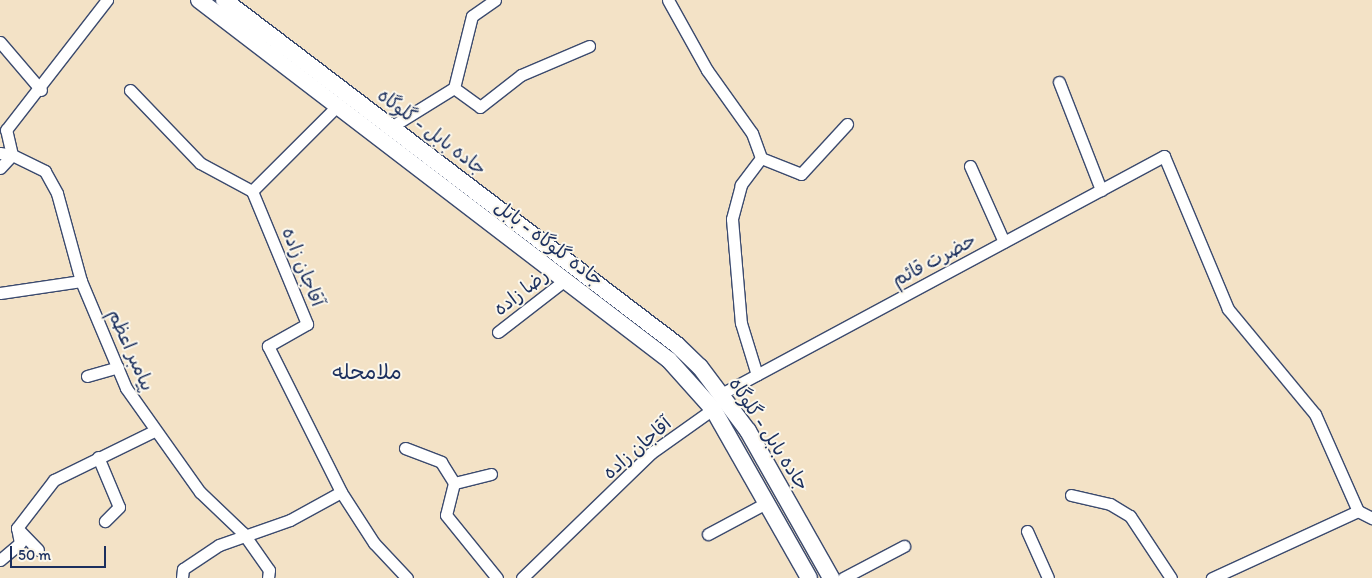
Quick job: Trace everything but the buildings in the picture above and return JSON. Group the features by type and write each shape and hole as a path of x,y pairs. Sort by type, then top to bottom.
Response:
{"main road":[{"name":"جاده گلوگاه - بابل","path":"199,0 335,108 669,360 713,409 768,502 809,578"},
{"name":"جاده بابل - گلوگاه","path":"224,0 642,316 700,367 748,431 830,578"}],"street":[{"path":"0,168 12,155 6,130 41,90 107,0"},
{"path":"392,126 454,88 472,16 495,0"},
{"path":"668,0 707,70 752,133 761,158 801,174 847,124"},
{"path":"0,42 41,90"},
{"path":"454,88 480,107 521,75 589,46"},
{"path":"1059,82 1101,190"},
{"path":"130,90 200,163 252,191 335,108"},
{"name":"پیامبر اعظم","path":"0,153 12,155 45,171 53,186 81,281 126,388 154,431 200,492 244,533 269,570 268,578"},
{"name":"حضرت قائم","path":"722,394 1164,156 1228,309 1315,414 1358,511"},
{"path":"758,375 741,323 732,219 741,185 761,158"},
{"path":"970,166 1004,242"},
{"name":"آقاجان زاده","path":"252,191 307,324 268,346 341,492 374,543 407,578"},
{"name":"رضا زاده","path":"498,332 565,280"},
{"path":"0,293 81,281"},
{"path":"87,376 118,367"},
{"name":"آقاجان زاده","path":"522,578 651,453 713,409"},
{"path":"0,560 20,543 17,528 54,480 154,431"},
{"path":"405,448 441,462 454,483 446,515 497,578"},
{"path":"98,457 119,507 106,521"},
{"path":"454,483 491,474"},
{"path":"182,578 183,569 244,533 290,520 341,492"},
{"path":"1071,495 1110,504 1130,516 1171,578"},
{"path":"708,534 768,502"},
{"path":"1212,578 1358,511 1372,518"},
{"path":"17,528 38,550"},
{"path":"1027,531 1048,578"},
{"path":"843,578 904,546"}],"district":[{"name":"ملامحله","path":"367,372"}]}
